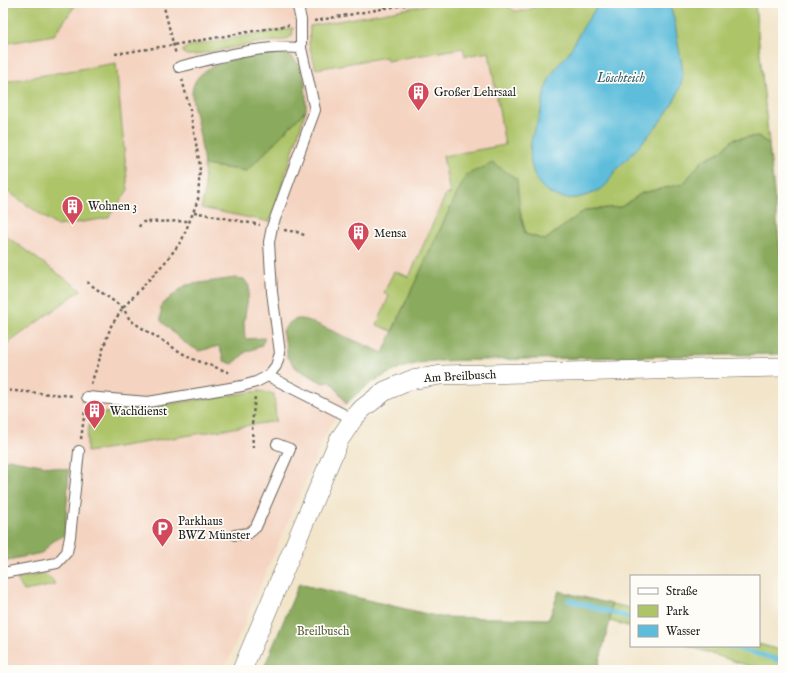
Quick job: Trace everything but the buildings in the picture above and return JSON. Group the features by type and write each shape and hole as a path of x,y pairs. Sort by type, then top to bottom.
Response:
{"street":[{"name":"Am Breilbusch","path":"242,670 339,440 353,418 385,391 411,380 441,375 783,368"}],"lane":[{"path":"87,397 148,402 242,386 256,382 268,376 276,366 280,353 272,292 270,242 272,228 315,110 301,48 301,23 297,3"},
{"path":"179,67 250,51 284,47 301,48"},
{"path":"268,376 353,418"},
{"path":"235,535 250,533 256,527 290,449 278,444"},
{"path":"3,573 57,563 67,552 79,452"}],"path":[{"path":"79,452 87,397 96,366 111,326 123,308 167,260 182,240 198,200 200,166 190,110 162,3"},
{"path":"384,9 386,3"},
{"path":"114,54 415,3"},
{"path":"194,212 297,232 306,236"},
{"path":"140,226 143,222 190,221"},
{"path":"86,282 123,308 130,320 190,358 234,374"},
{"path":"253,448 252,425 256,382"},
{"path":"3,390 87,397"}],"shaded area":[{"path":"3,3 755,3 783,278 783,354 433,361 414,364 395,370 378,378 355,395 336,417 326,433 224,670 3,670"}],"green space":[{"path":"3,3 77,3 54,35 3,44"},
{"path":"438,3 501,3 515,11 525,11 535,7 539,3 755,3 769,144 758,136 734,139 720,152 703,160 683,184 642,193 621,207 585,210 545,240 526,234 520,211 466,175 392,331 377,325 389,296 384,293 394,271 409,277 446,194 450,195 443,156 505,145 489,52 465,56 463,48 387,61 386,57 316,69 309,45 310,26"},
{"path":"293,28 292,36 285,40 257,43 195,55 187,55 183,53 183,50 189,46"},
{"path":"283,54 291,57 301,68 304,76 306,110 247,171 204,165 192,97 195,81 203,72 228,61"},
{"path":"116,63 128,190 108,218 57,226 3,188 3,82"},
{"path":"306,110 270,222 201,208 203,203 205,181 204,165 247,171"},
{"path":"758,136 769,144 783,278 783,354 433,361 408,366 385,375 355,395 346,404 331,382 323,383 296,368 287,357 287,347 282,332 288,324 298,319 312,322 383,353 466,175 493,163 517,179 520,211 525,234 545,240 585,210 621,207 642,193 683,184 703,160 720,152 734,139"},
{"path":"3,234 81,290 3,347"},
{"path":"235,278 244,279 249,286 244,322 245,339 265,338 261,346 246,352 233,364 224,361 219,346 199,351 182,341 161,321 161,306 186,285"},
{"path":"259,391 274,394 276,421 87,452 89,425 99,414"},
{"path":"8,459 69,470 65,535 52,542 42,553 3,561 3,462"},
{"path":"44,574 53,580 55,585 24,591 17,579"},
{"name":"Breilbusch","path":"299,584 440,617 549,619 559,591 611,604 610,621 597,670 263,670"},
{"path":"611,604 630,608 630,627 610,621"},
{"path":"760,644 783,651 783,670 757,670 691,647 760,647"}],"water":[{"name":"Löschteich","path":"598,3 668,3 675,23 682,67 682,80 674,101 667,112 650,134 616,170 606,185 586,196 571,198 558,197 547,191 538,182 533,169 530,154 532,137 548,83 555,69 569,52"}],"waterway":[{"path":"568,600 630,618"},
{"path":"733,647 783,661"}],"place":[{"name":"Großer Lehrsaal","path":"419,112"},
{"name":"Wohnen 3","path":"73,226"},
{"name":"Mensa","path":"359,252"},
{"name":"Wachdienst","path":"95,430"},
{"name":"Parkhaus BWZ Münster","path":"163,548"}]}
